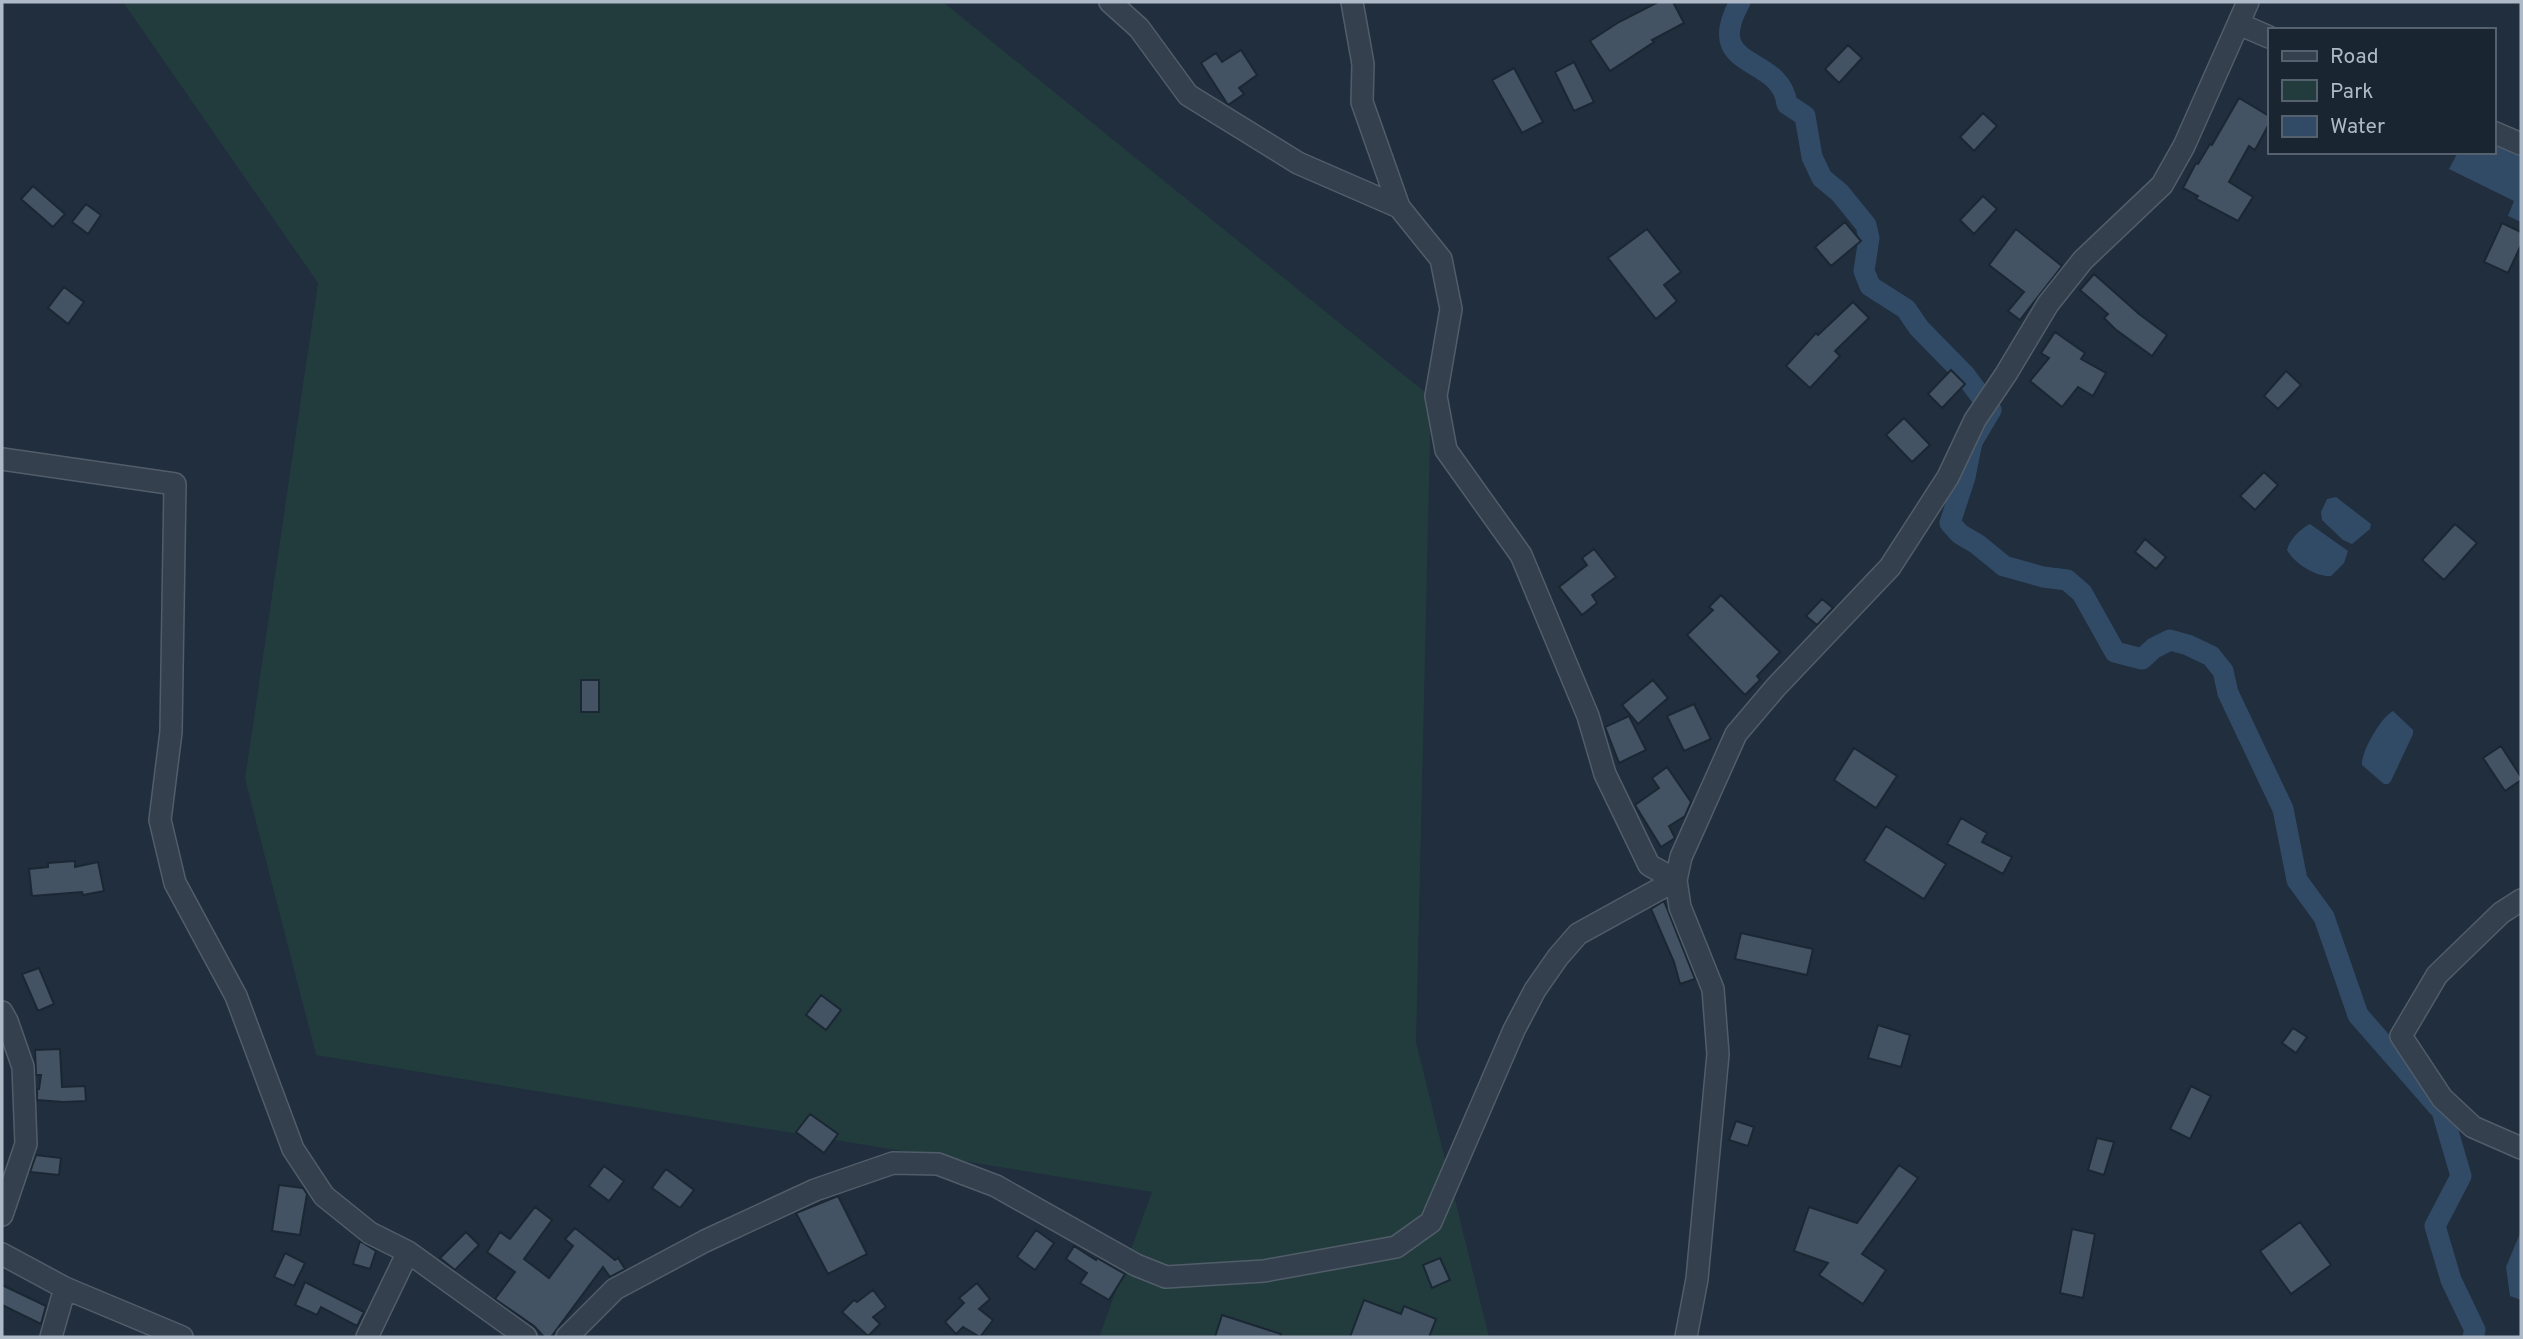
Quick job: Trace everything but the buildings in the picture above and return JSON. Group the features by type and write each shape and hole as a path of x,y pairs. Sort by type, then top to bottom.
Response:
{"street":[{"path":"1110,2 1139,28 1188,95 1298,163 1399,207"},
{"path":"1352,2 1363,64 1362,102 1399,207 1441,259 1451,309 1436,396 1446,450 1521,555 1588,716 1605,774 1649,865 1676,880"},
{"path":"1686,1337 1697,1279 1718,1054 1713,989 1680,907 1676,880 1681,857 1736,734 1776,687 1890,567 1948,477 1975,420 2007,374 2048,304 2083,260 2162,185 2184,146 2248,2"},
{"path":"2239,24 2268,37"},
{"path":"2495,133 2521,144"},
{"path":"2,459 175,484 171,732 160,820 175,883 236,996 293,1149 324,1196 370,1233 408,1252 526,1337"},
{"path":"567,1337 615,1289 705,1241 815,1189 893,1163 938,1164 996,1186 1136,1265 1166,1278 1264,1270 1396,1247 1431,1222 1514,1030 1535,990 1558,957 1578,934 1676,880"},
{"path":"2521,900 2501,912 2437,975 2401,1036 2442,1098 2473,1127 2521,1148"},
{"path":"2,1012 23,1068 26,1144 2,1215"},
{"path":"367,1337 408,1252"},
{"path":"2,1254 65,1289 182,1337"},
{"path":"51,1337 65,1289"}],"green space":[{"path":"123,2 943,2 1431,397 1416,1042 1489,1337 1099,1337 1152,1192 316,1055 245,779 318,283"}],"water":[{"path":"2495,143 2521,153 2521,222 2508,216 2514,201 2449,169 2457,154 2495,154"},
{"path":"2336,497 2371,524 2370,529 2352,544 2343,540 2322,520 2321,512 2327,499"},
{"path":"2310,524 2348,551 2344,563 2331,576 2306,569 2287,550 2296,535"},
{"path":"2393,711 2413,730 2413,734 2391,781 2384,784 2362,765 2368,744 2378,727"},
{"path":"2521,1231 2521,1300 2510,1296 2506,1267"}],"waterway":[{"path":"1740,2 1731,24 1730,40 1736,52 1772,76 1782,88 1787,104 1805,116 1812,157 1822,178 1840,193 1866,225 1869,238 1864,271 1870,286 1906,309 1919,328 1965,375 1991,410 1972,442 1965,477 1950,523 1960,534 2004,566 2043,577 2067,580 2082,593 2115,652 2142,659 2154,648 2170,640 2211,656 2223,671 2228,693 2283,809 2297,880 2324,917 2358,1015 2442,1111 2461,1176 2435,1226 2451,1280 2475,1330 2473,1337"}]}
